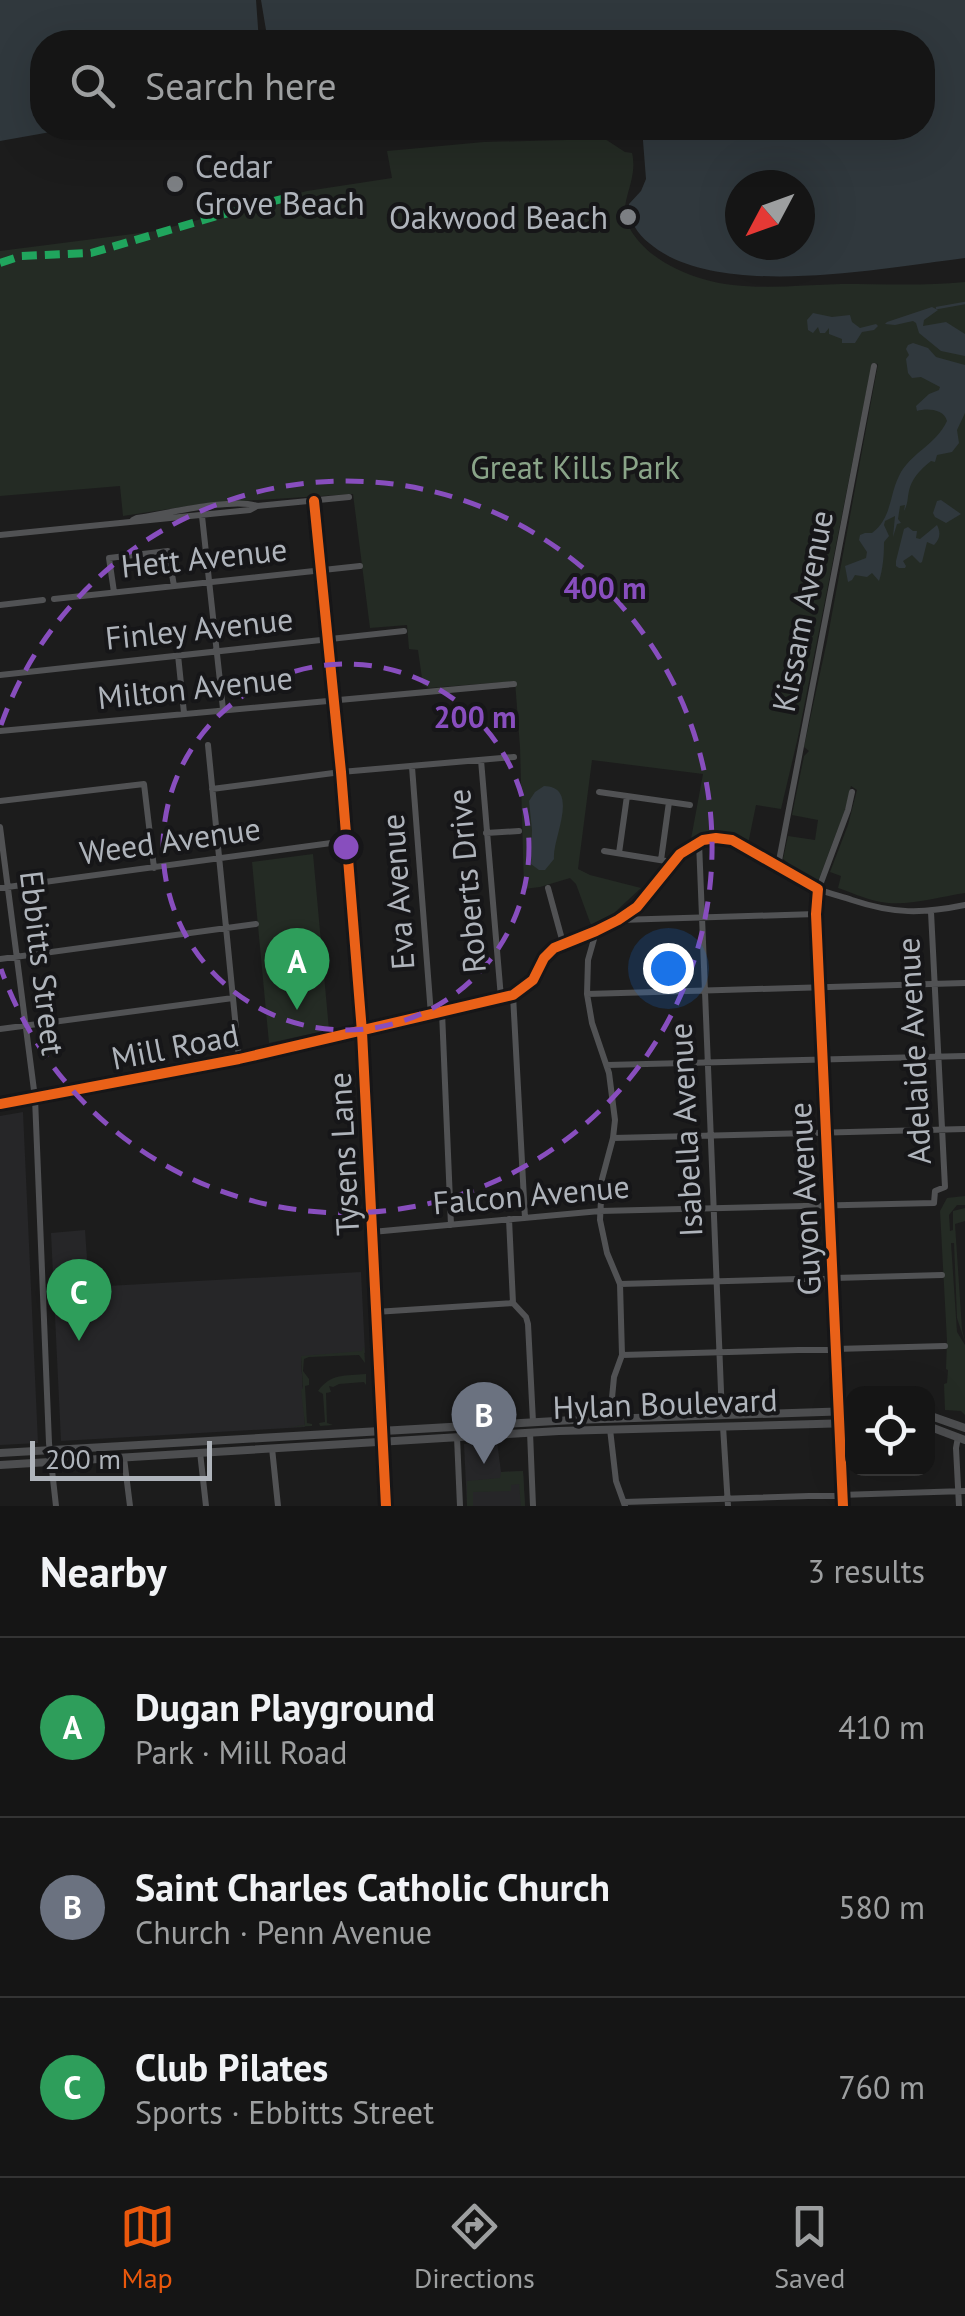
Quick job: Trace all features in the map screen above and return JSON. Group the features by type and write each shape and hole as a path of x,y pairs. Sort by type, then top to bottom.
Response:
{"main road":[{"name":"Hylan Boulevard","path":"723,1421 845,1411"},
{"path":"935,1417 965,1428"},
{"name":"Hylan Boulevard","path":"0,1453 532,1422 845,1424"},
{"name":"Hylan Boulevard","path":"0,1466 610,1424"},
{"path":"935,1428 962,1438"}],"street":[{"name":"Kissam Avenue","path":"778,866 874,366"},
{"path":"132,521 225,505 257,506 349,497"},
{"name":"Tysens Lane","path":"314,501 362,1032 386,1506"},
{"path":"0,535 202,516 257,506"},
{"path":"202,516 223,709"},
{"path":"114,592 109,558 168,551 174,586"},
{"name":"Hett Avenue","path":"54,599 360,566"},
{"path":"0,604 43,600"},
{"name":"Finley Avenue","path":"0,674 404,631"},
{"path":"178,655 184,713"},
{"name":"Milton Avenue","path":"0,731 514,684"},
{"path":"208,745 239,1060"},
{"path":"212,789 341,772 514,757"},
{"name":"Roberts Drive","path":"480,760 501,998"},
{"name":"Eva Avenue","path":"412,766 432,1015"},
{"path":"0,801 144,784 154,868"},
{"path":"600,792 690,804"},
{"name":"Guyon Avenue","path":"844,1506 816,914 818,889 852,792"},
{"path":"619,854 627,796"},
{"path":"661,860 669,802"},
{"name":"Ebbitts Street","path":"0,827 4,888 18,957 35,1098 50,1450 56,1506"},
{"path":"486,833 519,831"},
{"path":"524,1218 513,994 533,980 548,952 596,932 636,907 687,848 710,838 732,840 818,889 879,909 930,912 965,905"},
{"name":"Weed Avenue","path":"4,888 346,841"},
{"name":"Isabella Avenue","path":"698,842 727,1501"},
{"path":"604,851 672,862"},
{"path":"548,888 564,943"},
{"name":"Adelaide Avenue","path":"930,912 944,1187 935,1192 934,1202"},
{"path":"618,920 816,914"},
{"path":"0,959 256,924"},
{"path":"596,932 588,960 587,994 614,1105 613,1138 602,1179 600,1211 607,1254 620,1284 622,1355 614,1378 610,1424 616,1480 625,1504 962,1492"},
{"path":"587,994 965,983"},
{"name":"Mill Road","path":"0,1104 239,1060 513,994"},
{"path":"0,1029 234,998"},
{"path":"442,1012 452,1225"},
{"path":"607,1066 965,1056"},
{"path":"613,1138 965,1129"},
{"name":"Falcon Avenue","path":"372,1232 600,1211 934,1202"},
{"path":"509,1219 513,1303 528,1324 532,1422"},
{"path":"620,1284 942,1275"},
{"path":"375,1312 513,1303"},
{"path":"622,1355 945,1346"},
{"path":"530,1432 533,1506"},
{"path":"457,1437 460,1506"},
{"path":"959,1506 962,1492 956,1448 962,1438"},
{"path":"272,1448 278,1506"},
{"path":"200,1452 206,1506"},
{"path":"124,1458 130,1506"}],"shaded area":[{"path":"0,0 256,0 258,30 30,30 30,136 0,141"},
{"path":"261,0 965,0 965,258 801,276 715,271 678,261 649,243 630,215 629,204 646,179 643,140 935,140 935,30 266,30"},
{"path":"932,307 938,310 924,320 923,326 946,322 965,334 965,356 941,351 919,333 913,321 885,324"},
{"path":"813,313 850,315 860,328 878,326 862,332 855,343 842,343 842,339 829,334 829,328 825,333 820,333 818,327 813,333 808,330 807,320"},
{"path":"913,343 928,348 936,357 965,365 965,413 957,430 959,443 952,452 937,455 935,462 931,461 916,476 904,511 905,505 900,506 901,523 893,537 895,516 885,521 889,536 884,542 879,581 872,573 867,577 855,575 848,582 845,566 866,558 860,535 872,533 878,527 904,468 947,421 939,412 917,411 916,406 940,387 908,373 906,349"},
{"path":"937,501 961,514 946,523 935,517"},
{"path":"937,525 939,538 934,545 927,542 922,562 912,555 903,561 905,568 896,566 904,529 917,531 916,538 920,539"},
{"path":"544,786 555,789 563,804 554,859 545,870 539,870 531,864 529,801"},
{"path":"23,1112 38,1443 0,1445 0,1116"},
{"path":"85,1230 89,1287 361,1272 365,1353 301,1357 305,1427 61,1441 51,1233"},
{"path":"497,1441 501,1472 523,1471 525,1506 467,1506 464,1444"}],"green space":[{"name":"Great Kills Park","path":"607,140 632,153 633,174 625,210 629,227 661,260 692,276 754,287 965,282 965,893 887,903 838,888 841,876 830,872 857,790 851,786 819,879 807,878 783,859 788,836 815,840 818,820 792,815 804,756 809,751 804,747 878,364 872,363 781,809 756,805 748,844 720,835 691,839 703,774 592,760 578,869 641,888 614,913 591,925 576,884 570,878 524,889 515,681 429,688 423,685 418,650 409,649 407,625 370,628 353,494 208,503 123,516 120,486 0,496 0,251 156,231 307,191 392,178 387,151 484,142"},
{"path":"313,854 329,1030 269,1043 252,862"},
{"path":"965,1196 965,1205 957,1205 949,1215 950,1231 953,1211 965,1208 965,1221 955,1224 965,1342 957,1318 951,1243 957,1332 965,1345 965,1415 945,1410 948,1370 940,1211 947,1198"},
{"path":"364,1346 365,1363 359,1355 304,1359 303,1371 309,1379 305,1386 307,1423 312,1426 289,1427 305,1425 301,1356 362,1351"},
{"path":"366,1374 366,1385 364,1382 329,1386 327,1423 333,1425 320,1426 325,1422 323,1394 318,1391 323,1385 339,1376"},
{"path":"523,1471 525,1506 521,1506 519,1484 511,1485 511,1491 473,1492 473,1506 467,1506 467,1481"}],"waterway":[{"path":"937,308 965,303"}],"marked path":[{"path":"0,263 21,256 91,253 293,196"}],"cycle path":[{"path":"314,501 362,1032 386,1506"},
{"path":"0,1104 239,1059 513,995 533,980 554,948 596,931 637,907 680,854 703,840 732,840 818,889 816,914 843,1506"}],"place":[{"name":"Cedar Grove Beach","path":"175,184"},
{"name":"Oakwood Beach","path":"628,217"},
{"name":"Dugan Playground","path":"297,1010"},
{"name":"Club Pilates","path":"79,1341"},
{"name":"Saint Charles Catholic Church","path":"484,1464"}]}
